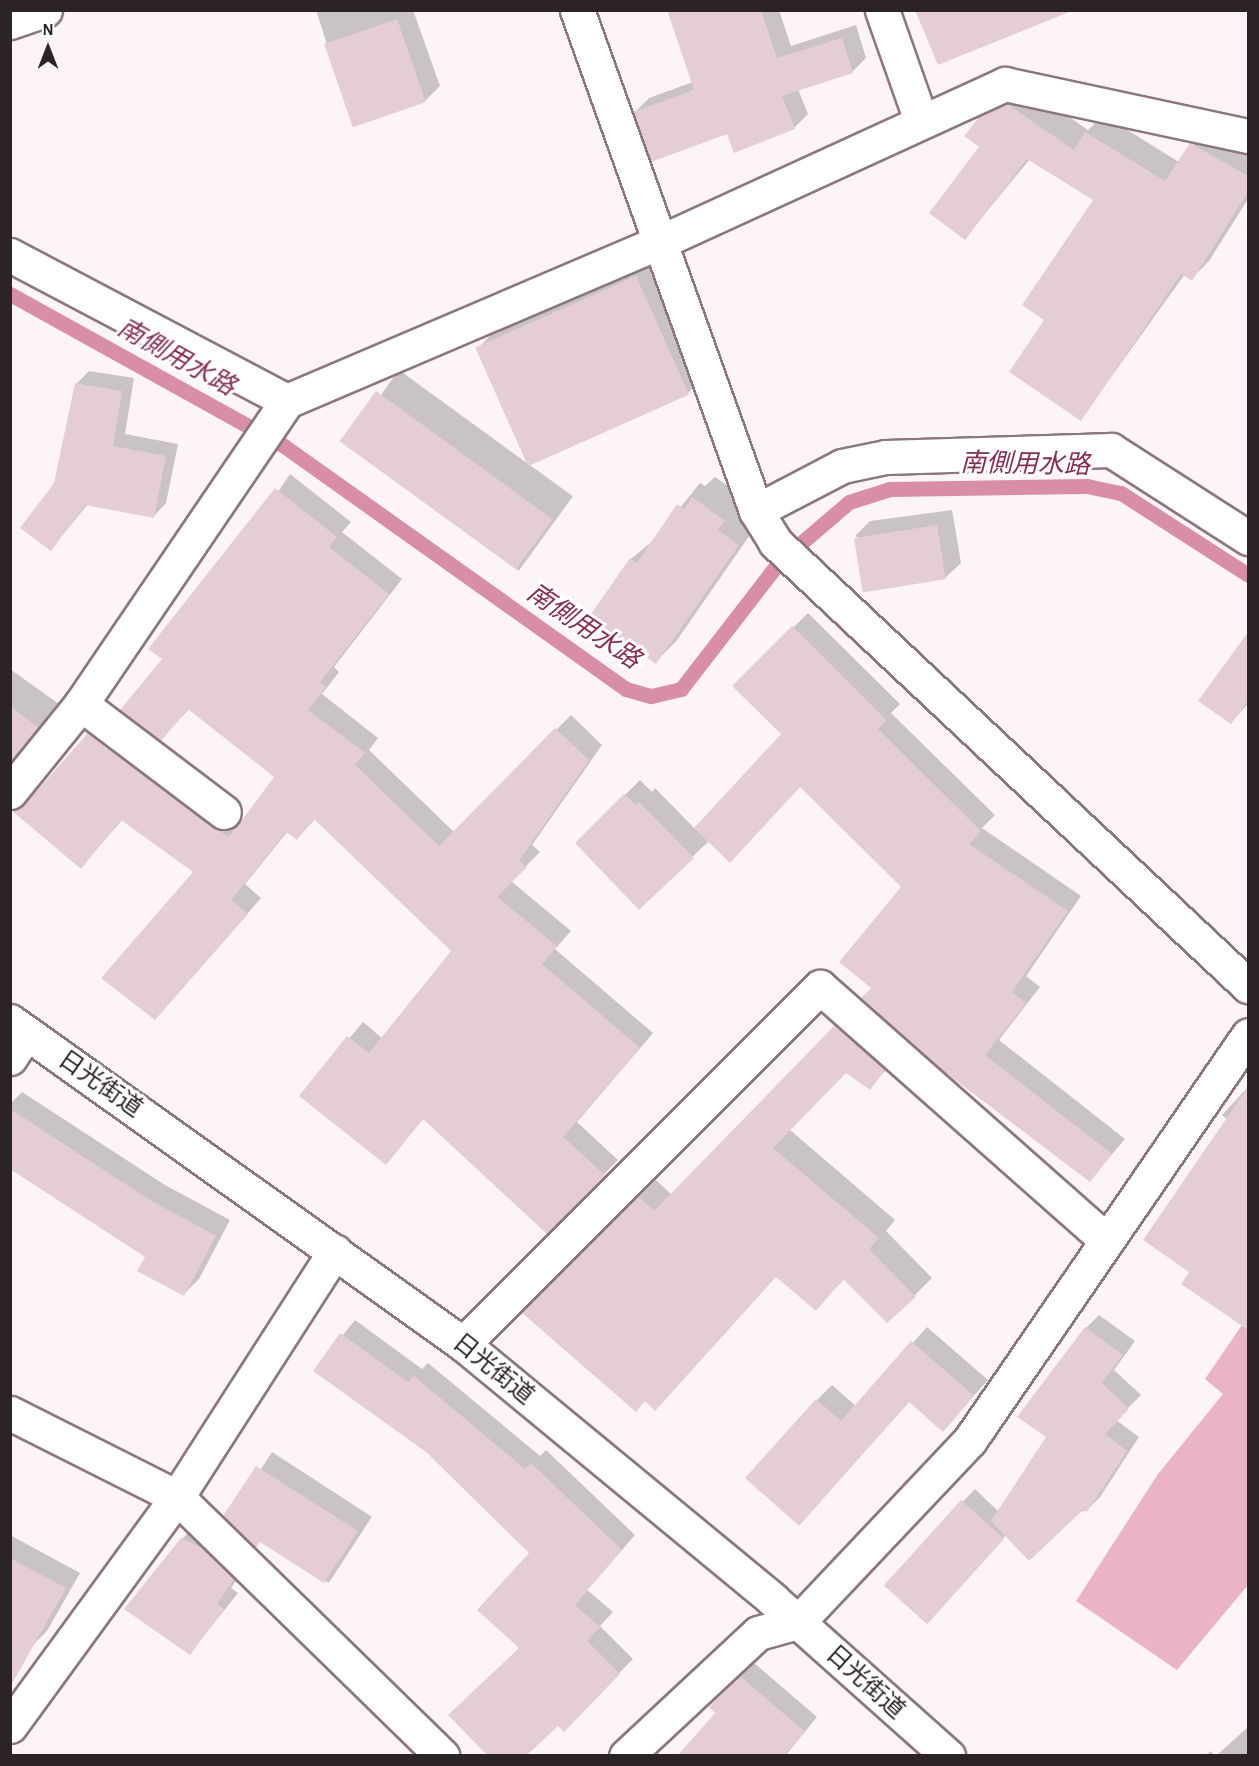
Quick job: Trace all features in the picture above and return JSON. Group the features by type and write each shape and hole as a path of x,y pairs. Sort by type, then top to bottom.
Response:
{"main road":[{"path":"10,22 45,10"},
{"path":"577,10 658,243 756,511 775,542 1248,986"},
{"path":"882,10 921,121"},
{"path":"10,792 81,704 280,411 658,243 1005,84 1248,136"},
{"path":"10,255 280,411"},
{"path":"756,511 842,466 886,457 1111,450 1248,538"},
{"path":"81,704 224,812"},
{"path":"463,1344 820,987 1107,1241"},
{"path":"626,1755 758,1633 798,1622 970,1440 1248,1035"},
{"name":"日光街道","path":"16,1037 335,1251 463,1344 798,1622 948,1755"},
{"path":"10,1726 177,1497 335,1251"},
{"path":"10,1413 177,1497 442,1755"}],"shaded area":[{"path":"1248,1316 1248,1585 1177,1670 1076,1601 1158,1474 1223,1394 1205,1379"}],"building":[{"path":"667,10 761,10 777,58 842,38 853,73 782,96 795,129 734,153 727,134 651,162 633,112 694,90"},
{"path":"915,10 1069,10 1069,12 938,65"},
{"path":"397,19 426,102 353,127 324,44"},
{"path":"1007,104 1074,150 1085,132 1165,181 1190,143 1248,176 1248,192 1192,281 1181,274 1081,421 1009,372 1044,320 1022,305 1093,200 1027,159 965,240 929,213 979,147 964,136 980,116"},
{"path":"636,276 689,395 528,466 475,348"},
{"path":"75,383 122,391 113,446 166,456 154,518 85,505 51,551 20,528 54,483"},
{"path":"376,391 552,519 516,569 340,441"},
{"path":"275,488 337,537 329,547 389,594 320,682 326,687 308,710 365,753 355,765 439,846 555,728 589,760 519,861 527,867 497,897 557,946 542,964 640,1048 563,1137 605,1175 547,1234 423,1119 386,1165 299,1096 347,1036 369,1053 451,951 314,819 297,840 286,832 231,900 248,914 155,1020 101,978 193,872 121,820 81,869 11,810 25,804 88,733 228,837 239,824 274,777 188,709 161,741 120,710 162,659 148,649"},
{"path":"692,497 725,521 718,530 739,545 656,664 589,617 630,558 637,563 677,504 684,509"},
{"path":"937,525 946,579 863,592 854,538"},
{"path":"792,626 886,720 878,729 981,831 969,844 1068,911 1012,992 1026,1003 985,1055 1112,1154 1090,1182 942,1070 861,998 871,988 839,962 901,887 800,787 730,863 694,828 781,734 732,686"},
{"path":"1248,632 1248,700 1231,724 1198,701"},
{"path":"10,706 38,727 10,762"},
{"path":"624,794 636,805 639,802 694,858 639,910 575,843"},
{"path":"835,1025 885,1070 870,1090 846,1073 773,1148 879,1238 869,1249 916,1297 887,1323 843,1279 816,1311 776,1277 655,1411 645,1401 636,1412 521,1312 638,1196 654,1211"},
{"path":"1248,1087 1248,1330 1181,1284 1189,1272 1143,1240"},
{"path":"10,1109 150,1200 216,1236 184,1296 137,1271 145,1257 10,1169"},
{"path":"1085,1327 1123,1355 1102,1383 1129,1409 1105,1434 1127,1451 1087,1512 1083,1510 1029,1561 991,1521 1046,1437 1017,1417"},
{"path":"340,1333 408,1382 414,1376 525,1469 531,1463 622,1550 575,1605 600,1627 587,1641 620,1674 564,1732 558,1726 527,1755 487,1755 448,1715 519,1648 477,1610 529,1553 426,1452 313,1371"},
{"path":"911,1341 974,1396 943,1432 909,1402 799,1526 745,1478 816,1399 841,1421"},
{"path":"256,1466 358,1531 324,1583 260,1542 256,1548 223,1516"},
{"path":"961,1500 1004,1539 927,1624 884,1585"},
{"path":"181,1538 202,1548 234,1579 217,1604 224,1609 190,1655 124,1609"},
{"path":"10,1558 66,1588 10,1687"},
{"path":"740,1676 805,1732 784,1755 678,1755 715,1713 709,1707"}],"waterway":[{"name":"南側用水路","path":"10,294 284,446 626,689 651,696 681,689 779,562 849,502 890,489 1087,486 1121,493 1248,575"}]}
